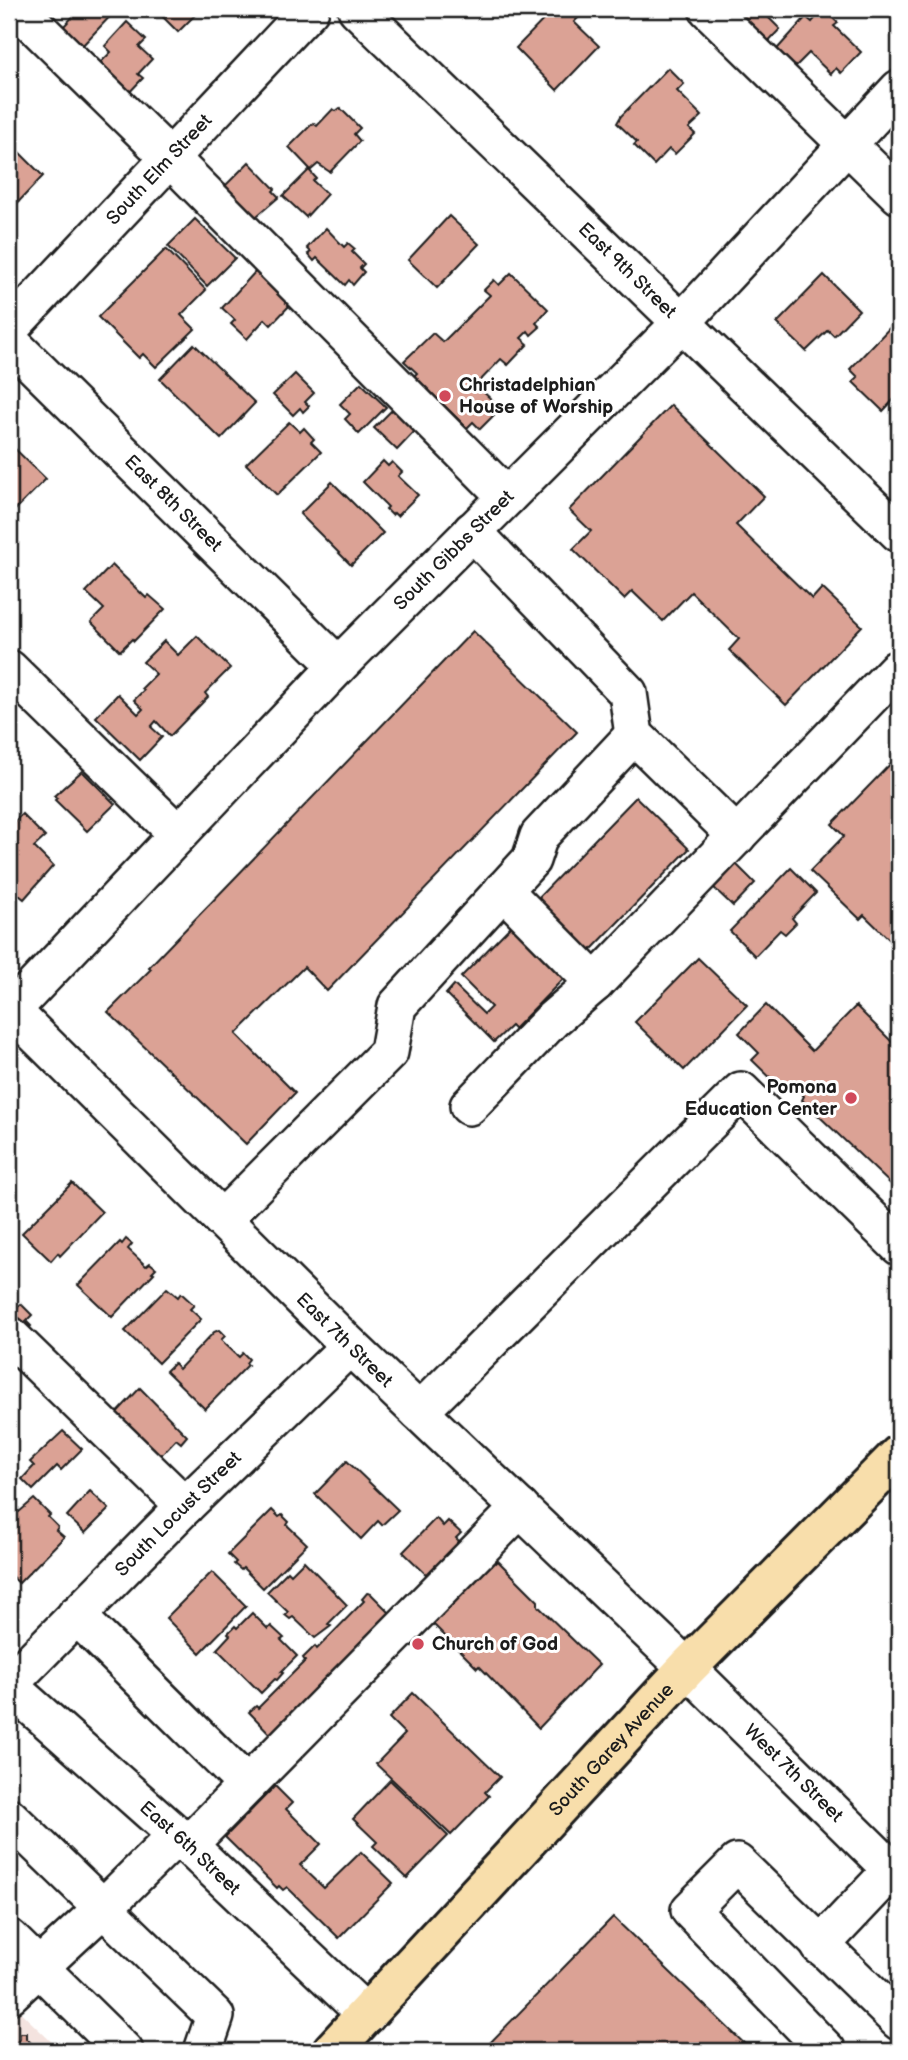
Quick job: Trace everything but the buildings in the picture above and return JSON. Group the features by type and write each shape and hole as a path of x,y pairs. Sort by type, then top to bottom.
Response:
{"main road":[{"name":"South Garey Avenue","path":"332,2051 687,1668 899,1455"}],"street":[{"path":"18,9 507,497"},
{"name":"South Elm Street","path":"9,329 310,9"},
{"name":"East 9th Street","path":"357,9 899,533"},
{"path":"708,9 899,195"},
{"name":"South Gibbs Street","path":"10,1011 338,666 681,323 899,89"},
{"name":"East 8th Street","path":"9,341 338,666"},
{"path":"472,531 628,692 634,735 737,836"},
{"path":"9,669 178,834"},
{"path":"470,1106 553,1019 595,983 896,670 899,671"},
{"path":"222,1219 389,1052 397,1006 531,859 539,836 634,735"},
{"path":"503,890 595,983"},
{"name":"East 7th Street","path":"10,1011 350,1346 687,1668"},
{"path":"419,1412 741,1091 899,1246"},
{"path":"9,1335 185,1506"},
{"name":"South Locust Street","path":"9,1685 185,1506 350,1346"},
{"path":"9,1995 103,1908 247,1786 520,1508"},
{"path":"76,1615 247,1786"},
{"name":"West 7th Street","path":"687,1668 896,1874"},
{"name":"East 6th Street","path":"9,1685 183,1840 367,2015"},
{"path":"9,1817 215,2016 203,2051"},
{"path":"827,2051 690,1910 737,1863 899,2021"},
{"path":"820,1945 896,1874"},
{"path":"9,1938 124,2051"}],"shaded area":[{"path":"9,2001 61,2051 9,2051"}],"place":[{"name":"Christadelphian House of Worship","path":"445,396"},
{"name":"Pomona Education Center","path":"851,1098"},
{"name":"Church of God","path":"418,1644"}]}
